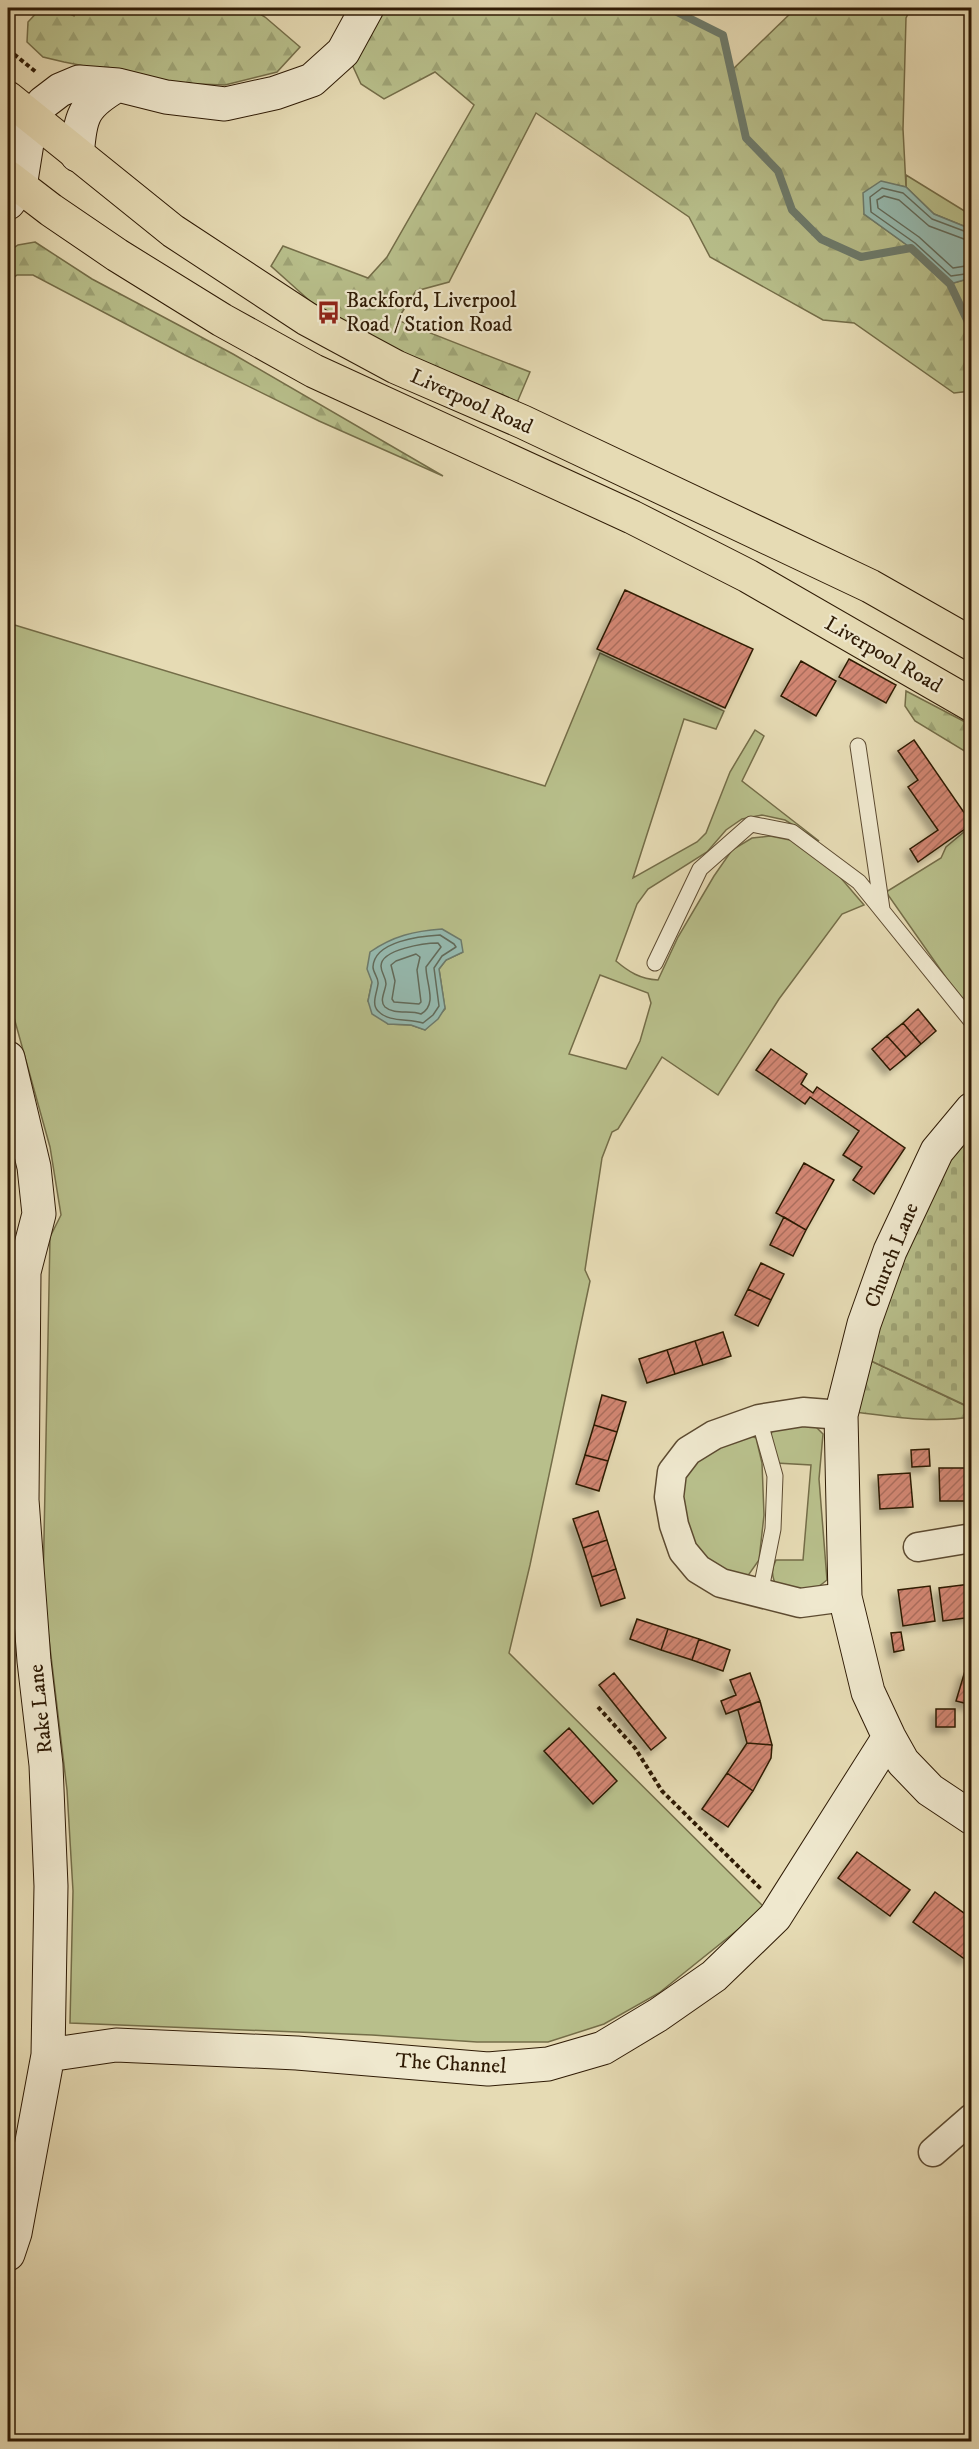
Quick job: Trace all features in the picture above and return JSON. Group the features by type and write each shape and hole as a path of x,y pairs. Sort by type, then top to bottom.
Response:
{"highway":[{"name":"Liverpool Road","path":"19,108 173,231 307,319 396,367 523,423 870,586 972,644"},
{"name":"Liverpool Road","path":"12,189 222,321 303,366 632,517 748,576 972,705"}],"street":[{"path":"12,189 19,108 43,103 60,90 79,82 118,85 166,97 225,104 275,93 312,81 342,52 367,8"},
{"path":"77,155 80,127 88,107 96,98 118,85"},
{"name":"Rake Lane","path":"8,1058 34,1167 39,1214 16,1275 22,1500 34,1661 46,1765 51,1886 48,2055 15,2233 8,2254"},
{"name":"Church Lane","path":"972,1109 937,1151 890,1251 864,1324 841,1414 845,1597 868,1692 903,1762 930,1790 972,1818"},
{"path":"841,1414 803,1412 759,1419 714,1435 688,1451 672,1472 669,1497 674,1525 683,1551 698,1569 721,1583 800,1603 845,1597"},
{"path":"918,1547 972,1538"},
{"name":"The Channel","path":"48,2055 116,2045 297,2053 488,2068 548,2064 603,2048 658,2015 714,1976 775,1917 889,1737"},
{"path":"933,2152 972,2118"}],"lane":[{"path":"858,746 882,909"},
{"path":"655,963 700,869 751,824 792,832 859,882 972,1022"},
{"path":"759,1419 775,1476 773,1529 760,1594"}],"path":[{"path":"598,1707 635,1748 662,1791 780,1909"}],"green space":[{"path":"41,8 58,8 74,16 76,8 250,8 265,17 300,47 277,72 225,85 170,83 43,57 27,42 28,22"},
{"path":"379,8 669,8 723,35 732,70 796,8 911,8 906,18 903,129 906,187 881,182 864,214 911,248 950,284 968,324 971,324 971,391 954,393 854,323 823,320 710,257 689,217 536,113 449,282 416,291 397,320 530,372 516,405 407,358 311,302 271,266 283,246 368,278 387,257 474,105 435,72 384,99 361,84 350,60"},
{"path":"906,175 971,215 971,229 934,214 906,187"},
{"path":"35,242 92,279 233,354 443,476 319,421 185,355 33,275 17,275 8,282 8,252 18,245"},
{"path":"971,278 971,324 969,324 950,284"},
{"path":"8,623 545,786 600,653 724,711 716,729 684,719 633,878 697,842 706,833 730,772 755,730 764,736 742,781 819,841 785,820 762,815 742,819 726,830 707,852 648,889 637,904 616,961 635,974 658,980 678,937 714,876 732,850 752,838 770,836 795,841 840,877 864,905 842,914 779,999 718,1095 662,1057 618,1129 612,1132 602,1158 585,1270 590,1281 509,1653 765,1908 659,1993 604,2024 548,2042 477,2042 372,2035 70,2023 73,1891 67,1790 43,1589 50,1237 61,1215 50,1147 8,996","holes":["463,952 446,960 439,969 445,1009 425,1030 411,1025 388,1024 368,1001 372,982","600,975 648,993 651,1003 640,1041 626,1069 569,1054"]},
{"path":"906,691 971,725 971,755 915,721 905,706"},
{"path":"971,826 971,1009 886,892 941,858 946,847"},
{"path":"971,1129 971,1400 967,1406 867,1359 905,1257 956,1143"},
{"path":"867,1359 966,1406 971,1400 971,1417 928,1419 855,1412"},
{"path":"774,1422 815,1426 823,1434 819,1479 827,1580 813,1591 778,1588 773,1578 772,1571 776,1560 803,1560 811,1465 776,1463 771,1435"},
{"path":"750,1435 756,1438 762,1463 764,1515 759,1560 747,1577 736,1581 695,1557 679,1506 686,1468 715,1446"}],"water":[{"path":"881,181 906,187 934,214 971,229 971,278 950,284 911,248 864,214 863,193"},
{"path":"442,929 461,940 463,952 446,960 439,969 445,1008 438,1019 425,1030 411,1025 388,1024 372,1014 368,1001 372,982 367,969 370,952 404,935"}],"building":[{"path":"625,590 753,649 725,708 597,649"},
{"path":"849,659 896,685 886,703 839,677"},
{"path":"801,661 836,681 816,716 781,696"},
{"path":"914,740 972,824 918,862 910,849 938,830 908,787 918,780 898,751"},
{"path":"918,1009 936,1031 921,1044 903,1023"},
{"path":"903,1023 921,1044 906,1057 887,1036"},
{"path":"887,1036 906,1057 890,1070 872,1049"},
{"path":"771,1049 807,1074 801,1084 813,1093 817,1087 905,1148 874,1194 853,1180 862,1167 843,1155 859,1131 810,1097 805,1104 756,1070"},
{"path":"804,1163 834,1180 806,1230 776,1213"},
{"path":"784,1217 806,1230 793,1256 770,1245"},
{"path":"761,1263 784,1274 771,1300 748,1289"},
{"path":"748,1289 771,1300 758,1326 735,1315"},
{"path":"723,1332 731,1356 703,1365 695,1341"},
{"path":"695,1341 703,1365 675,1374 667,1350"},
{"path":"667,1350 675,1374 647,1383 639,1359"},
{"path":"602,1395 626,1402 617,1432 594,1425"},
{"path":"594,1425 617,1432 608,1461 585,1455"},
{"path":"929,1449 930,1466 912,1467 911,1450"},
{"path":"585,1455 608,1461 599,1491 576,1484"},
{"path":"939,1468 971,1468 972,1501 940,1501"},
{"path":"910,1473 913,1507 880,1509 878,1475"},
{"path":"598,1511 607,1540 583,1548 573,1519"},
{"path":"607,1540 616,1569 592,1577 583,1548"},
{"path":"616,1569 625,1598 601,1606 592,1577"},
{"path":"970,1584 972,1617 943,1621 939,1588"},
{"path":"930,1586 935,1621 903,1626 898,1590"},
{"path":"637,1619 668,1629 661,1650 630,1639"},
{"path":"668,1629 699,1639 692,1660 661,1650"},
{"path":"901,1632 904,1650 894,1652 891,1633"},
{"path":"699,1639 730,1650 723,1671 692,1660"},
{"path":"965,1671 972,1673 972,1705 956,1701"},
{"path":"614,1673 666,1738 651,1750 599,1685"},
{"path":"750,1673 760,1701 726,1714 721,1701 736,1695 730,1680"},
{"path":"760,1701 772,1745 747,1743 738,1710"},
{"path":"936,1709 955,1709 955,1727 936,1727"},
{"path":"569,1728 617,1781 593,1804 544,1751"},
{"path":"747,1743 772,1745 771,1758 753,1791 727,1773"},
{"path":"727,1773 753,1791 728,1827 702,1809"},
{"path":"857,1852 910,1890 890,1916 838,1878"},
{"path":"935,1892 972,1919 972,1952 966,1960 913,1922"}],"waterway":[{"path":"669,8 723,35 746,138 778,171 792,210 821,239 861,257 911,248 950,284 969,324 972,324"}],"place":[{"name":"Backford, Liverpool Road / Station Road","path":"328,312"}]}
